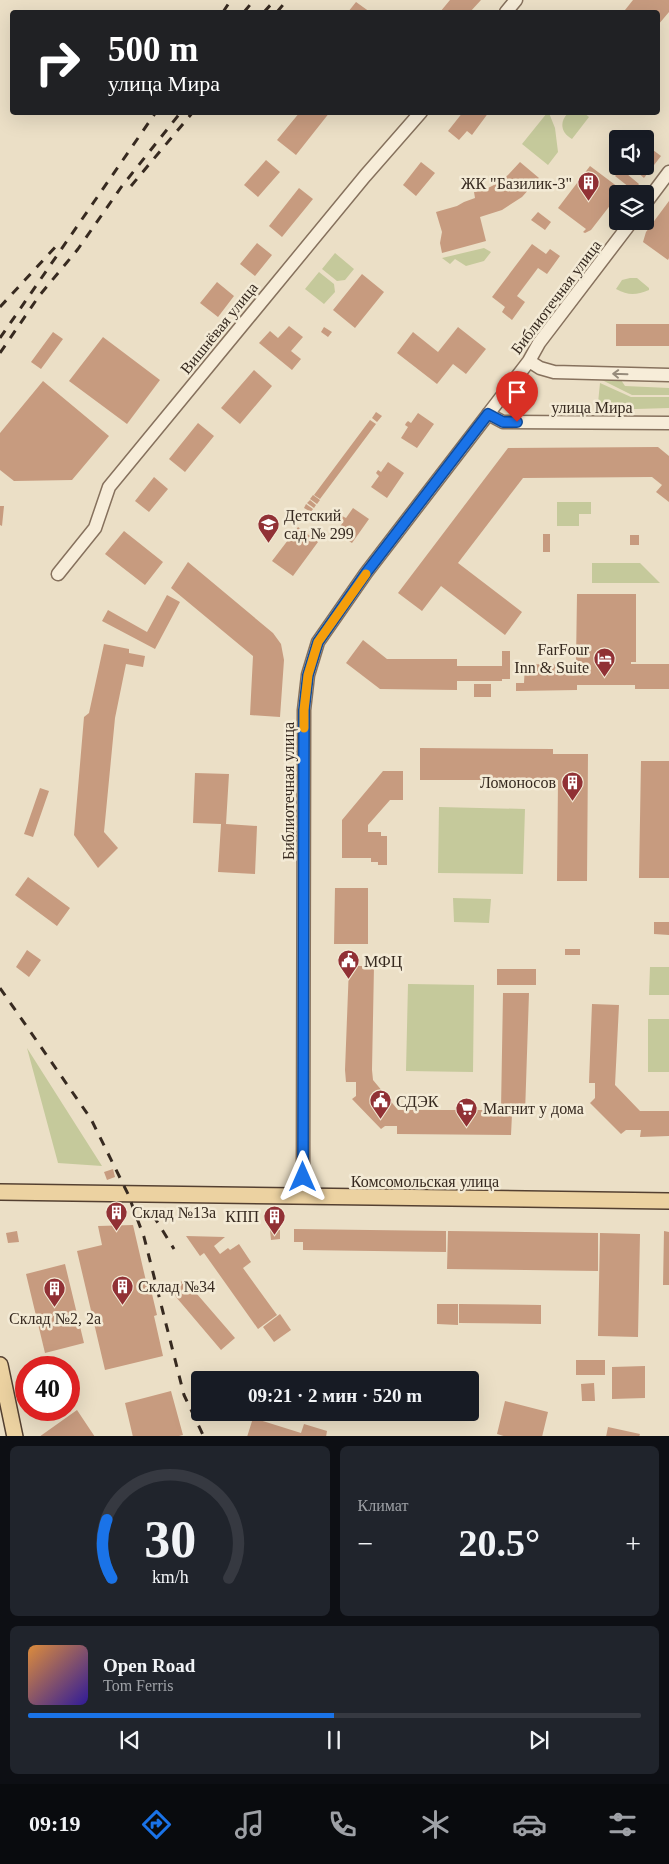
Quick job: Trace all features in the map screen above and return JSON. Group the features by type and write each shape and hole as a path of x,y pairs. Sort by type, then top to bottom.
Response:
{"main road":[{"name":"Комсомольская улица","path":"0,1192 669,1201"},
{"path":"0,1365 15,1436"}],"street":[{"path":"508,10 516,0"},
{"name":"Вишнёвая улица","path":"58,574 94,528 109,487 365,176 418,115"},
{"path":"654,192 669,172"},
{"name":"Библиотечная улица","path":"302,1197 304,710 312,658 318,642 366,573 529,361 540,343 625,230"},
{"name":"улица Мира","path":"529,361 540,368 554,372 669,375"},
{"name":"улица Мира","path":"488,414 503,422 669,423"}],"green space":[{"path":"545,115 550,115 555,128 558,152 548,165 522,144"},
{"path":"586,115 589,117 572,139 565,134 562,127 565,116"},
{"path":"484,248 491,252 484,261 466,266 455,259 450,264 442,258"},
{"path":"335,253 354,269 345,280 337,281 322,269"},
{"path":"319,272 334,284 335,292 324,304 305,289"},
{"path":"637,278 649,290 632,294 616,289 622,280"},
{"path":"602,380 621,380 625,386 669,388 669,395 632,395"},
{"path":"600,383 631,397 669,397 669,408 603,410 598,403"},
{"path":"557,502 591,502 591,514 579,514 579,526 557,526"},
{"path":"592,563 640,563 660,583 592,583"},
{"path":"439,807 525,809 523,874 438,873"},
{"path":"453,898 491,899 489,923 454,922"},
{"path":"650,967 669,967 669,995 649,995"},
{"path":"408,984 474,985 473,1072 406,1071"},
{"path":"648,1019 669,1019 669,1072 648,1072"},
{"path":"27,1048 102,1166 58,1163"}],"building":[{"path":"450,0 481,0 472,10 442,10"},
{"path":"633,0 669,0 669,12 660,23 660,10 625,10"},
{"path":"356,2 367,10 350,10"},
{"path":"298,115 328,115 296,155 277,140"},
{"path":"461,115 487,115 472,135 467,131 459,140 448,131"},
{"path":"654,151 661,156 654,165"},
{"path":"266,160 280,172 258,197 244,185"},
{"path":"421,162 435,173 416,196 403,185"},
{"path":"520,162 539,178 522,197 502,210 480,217 486,241 442,253 440,243 442,232 436,212 475,198 474,192 496,184"},
{"name":"ЖК \"Базилик-3\"","path":"590,166 615,185 609,185 609,207 591,230 585,233 583,232 586,229 558,208"},
{"path":"628,175 639,184 626,185 615,176"},
{"path":"299,188 313,199 282,237 269,226"},
{"path":"669,201 668,260 643,242 647,230 654,230 654,221"},
{"path":"538,212 551,222 545,230 531,220"},
{"path":"257,243 272,255 255,276 240,264"},
{"path":"532,244 546,254 550,249 560,256 547,274 538,268 517,296 525,302 512,320 502,312 505,307 492,297"},
{"path":"362,274 384,292 355,328 333,310"},
{"path":"217,282 234,296 218,317 200,303"},
{"path":"616,324 669,324 669,346 616,346"},
{"path":"289,326 303,337 291,351 301,359 292,370 259,343 270,331 278,338"},
{"path":"324,327 332,332 328,337 321,332"},
{"path":"458,327 486,349 466,374 453,364 437,384 397,353 413,332 438,352"},
{"path":"53,332 63,339 41,369 31,362"},
{"path":"103,337 160,380 127,424 69,381"},
{"path":"254,370 272,386 240,424 221,408"},
{"path":"43,381 109,436 72,480 14,481 0,470 0,433"},
{"path":"376,412 382,416 377,422 372,418"},
{"path":"418,413 434,424 417,448 401,438 408,427 405,425 406,423 408,421 411,423"},
{"path":"370,420 376,424 320,499 314,495"},
{"path":"198,423 214,436 185,472 169,459"},
{"path":"658,447 669,456 669,502 656,492 662,485 652,477 523,478 458,563 522,612 505,635 441,586 422,611 398,593 508,448"},
{"path":"388,462 404,473 387,498 371,487 379,476 376,473 378,470 381,472"},
{"path":"154,477 168,489 149,512 135,501"},
{"path":"313,495 320,500 317,504 310,499"},
{"path":"310,500 316,505 314,508 307,503"},
{"path":"306,504 313,509 311,512 304,508"},
{"path":"0,506 4,506 2,526 0,525"},
{"path":"353,508 369,519 352,543 336,533 343,522 340,520 342,516 346,518"},
{"path":"298,527 318,542 293,576 272,561"},
{"path":"124,531 163,562 145,585 105,554"},
{"path":"543,534 550,534 550,552 543,552"},
{"path":"630,535 639,535 639,545 630,545"},
{"path":"188,562 273,633 281,644 284,660 280,717 250,715 253,656 171,588"},
{"path":"577,594 636,594 636,662 631,662 631,664 669,664 669,689 635,689 635,685 577,685 577,690 516,691 516,683 524,683 525,664 580,665 580,662 576,662"},
{"path":"167,595 180,602 155,649 102,621 108,610 147,632"},
{"path":"363,640 387,659 457,659 457,666 502,666 502,651 510,651 510,679 502,679 502,681 457,681 457,690 380,689 346,663"},
{"path":"104,644 129,649 129,653 145,656 143,667 126,664 115,718 104,832 118,848 98,868 74,835 84,717 89,713"},
{"path":"474,684 491,684 491,697 474,697"},
{"name":"Ломоносов","path":"420,748 553,749 553,754 588,754 587,881 557,881 558,780 420,780"},
{"path":"641,761 669,761 669,878 639,878"},
{"path":"383,771 403,771 403,800 390,800 368,825 368,832 381,832 381,836 387,836 387,865 378,865 378,862 371,862 371,858 342,858 342,820"},
{"path":"195,773 229,774 226,824 257,826 255,874 218,872 221,824 193,823"},
{"path":"40,788 49,791 33,837 24,834"},
{"path":"28,877 70,908 57,926 15,895"},
{"path":"335,888 368,888 368,944 334,944"},
{"path":"654,922 669,922 669,935 654,934"},
{"path":"565,949 580,949 580,955 565,955"},
{"path":"27,950 41,960 29,977 16,967"},
{"path":"349,966 374,966 373,1080 398,1110 501,1110 503,993 529,993 525,1114 512,1114 511,1135 397,1134 397,1126 385,1126 381,1129 352,1099 356,1096 356,1082 346,1082 345,1070"},
{"path":"497,969 536,969 536,985 497,985"},
{"path":"592,1004 619,1005 615,1085 640,1111 669,1111 669,1136 640,1137 641,1130 626,1130 621,1134 590,1103 595,1098 595,1083 589,1083"},
{"path":"113,1169 115,1177 107,1180 104,1172"},
{"name":"Склад №34","path":"133,1225 149,1294 152,1294 157,1315 154,1316 163,1356 105,1370 77,1251 102,1245 98,1226"},
{"path":"294,1229 446,1231 446,1252 303,1250 303,1242 294,1242"},
{"name":"КПП","path":"270,1230 280,1230 280,1239 271,1240"},
{"path":"17,1231 19,1242 8,1243 6,1233"},
{"path":"448,1231 598,1233 598,1271 447,1269"},
{"path":"664,1231 669,1232 669,1285 663,1285"},
{"path":"600,1233 640,1234 638,1337 598,1336"},
{"path":"186,1236 225,1237 214,1246 220,1254 228,1248 230,1250 239,1244 251,1262 243,1268 277,1315 258,1329 204,1253 200,1256"},
{"name":"Склад №2, 2а","path":"65,1264 84,1343 45,1353 26,1274"},
{"path":"184,1279 235,1338 221,1350 176,1297 174,1288"},
{"path":"437,1304 458,1304 458,1325 437,1324"},
{"path":"459,1304 541,1305 541,1324 459,1323"},
{"path":"280,1314 291,1330 274,1342 263,1327"},
{"path":"576,1360 605,1360 605,1375 576,1375"},
{"path":"645,1366 645,1398 612,1399 612,1367"},
{"path":"594,1383 595,1401 582,1401 581,1384"},
{"path":"171,1391 183,1435 133,1436 125,1403"},
{"path":"505,1401 548,1412 542,1436 504,1436 497,1434"},
{"path":"80,1414 94,1436 40,1436 62,1421 80,1421"},
{"path":"252,1421 263,1421 301,1433 304,1424 327,1431 326,1436 247,1436"},
{"path":"608,1427 640,1434 639,1436 606,1436"}],"railway":[{"path":"224,10 231,0"},
{"path":"246,10 254,0"},
{"path":"266,10 275,0"},
{"path":"279,10 287,0"},
{"path":"0,338 154,115"},
{"path":"0,353 39,296 78,249 122,186 179,115"},
{"path":"131,186 190,115"},
{"path":"0,307 59,243"},
{"path":"0,988 91,1119 128,1194 144,1237 184,1395 204,1436"},
{"path":"153,1215 174,1249"}],"slow traffic":[{"path":"304,728 308,675 318,642 366,574"}],"place":[{"name":"ЖК \"Базилик-3\"","path":"588,202"},
{"name":"Детский сад № 299","path":"268,543"},
{"name":"FarFour Inn & Suite","path":"605,677"},
{"name":"Ломоносов","path":"572,801"},
{"name":"МФЦ","path":"348,980"},
{"name":"СДЭК","path":"380,1120"},
{"name":"Магнит у дома","path":"467,1127"},
{"name":"Склад №13а","path":"116,1231"},
{"name":"КПП","path":"275,1235"},
{"name":"Склад №34","path":"122,1305"},
{"name":"Склад №2, 2а","path":"55,1308"}],"route":[{"path":"303,1177 304,710 312,658 318,642 366,573 488,414 503,422 517,422"}]}
